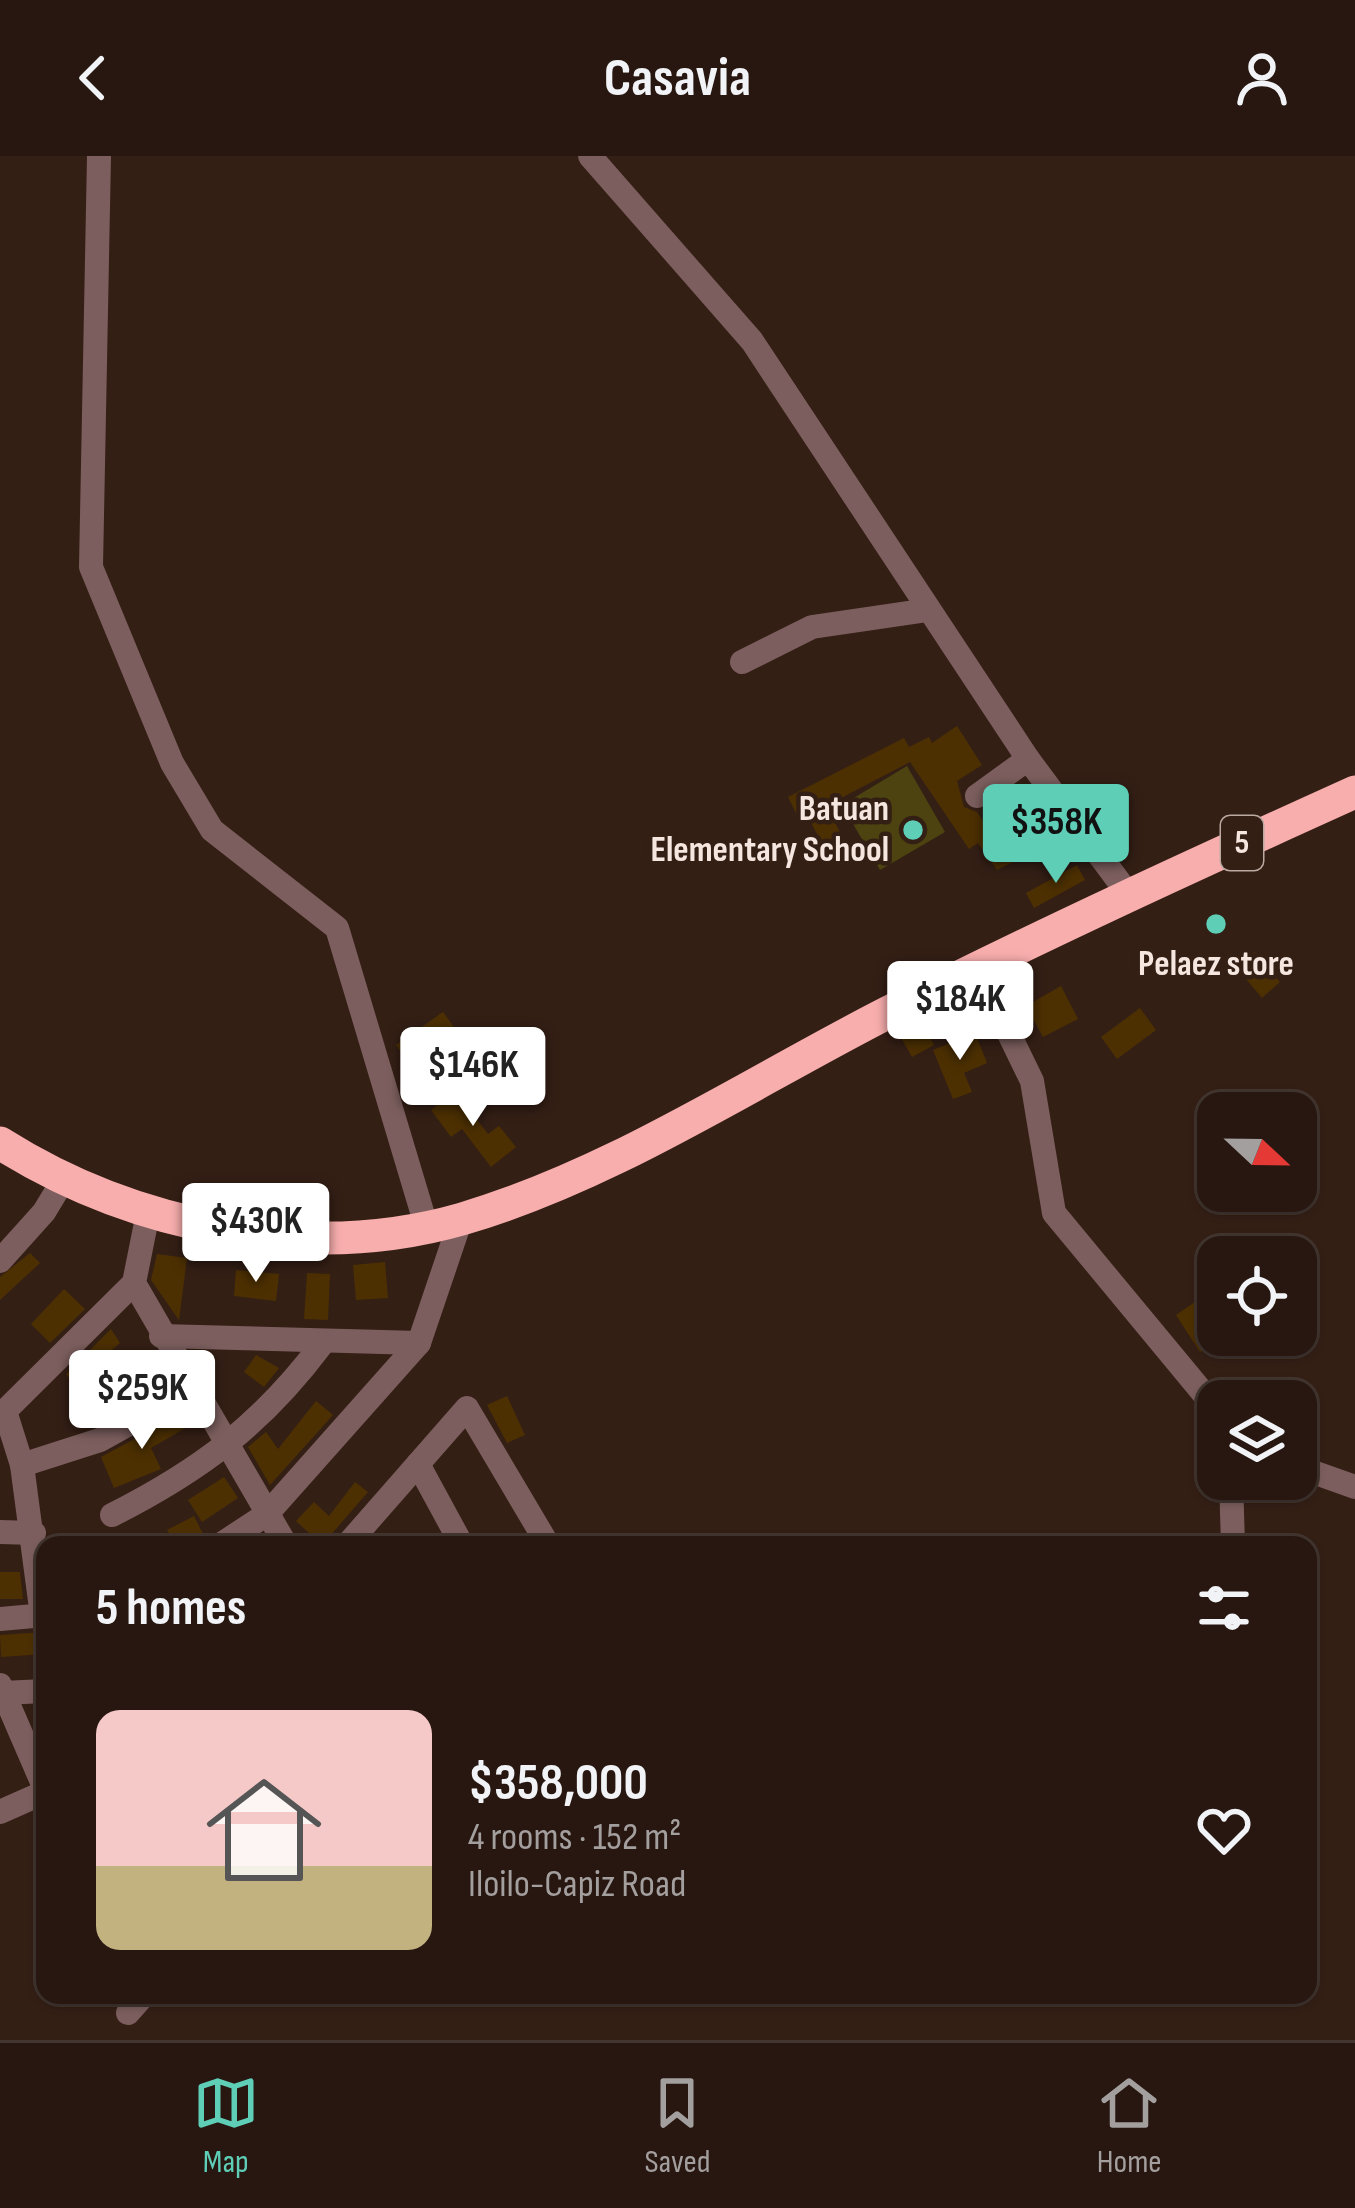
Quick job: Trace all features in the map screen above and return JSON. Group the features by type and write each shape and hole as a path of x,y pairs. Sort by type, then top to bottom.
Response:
{"highway":[{"name":"5","path":"0,1143 64,1179 148,1213 323,1240 461,1219 632,1148 1129,895 1355,792"}],"street":[{"path":"99,156 91,567 172,763 212,830 337,928 426,1226"},
{"path":"590,156 752,341 1028,760 1129,895"},
{"path":"742,662 812,627 881,613 928,610"},
{"path":"977,796 1028,760"},
{"path":"978,970 1032,1081 1054,1213 1197,1386"},
{"path":"0,1261 44,1212 64,1179"},
{"path":"36,1550 22,1465 4,1411 134,1283 148,1213"},
{"path":"234,1536 267,1514 419,1343 461,1219"},
{"path":"134,1283 280,1536"},
{"path":"161,1336 322,1344 419,1343"},
{"path":"112,1515 227,1448 276,1401 322,1344"},
{"path":"22,1465 100,1441 192,1389"},
{"path":"355,1536 466,1408 543,1536"},
{"path":"418,1464 457,1536"},
{"path":"1317,1473 1355,1487"},
{"path":"1232,1500 1233,1536"},
{"path":"0,1532 34,1533"},
{"path":"0,1619 36,1617"},
{"path":"36,1691 1,1689 36,1770"},
{"path":"0,1812 36,1795"}],"shaded area":[{"path":"907,766 945,832 880,870 842,805"}],"building":[{"path":"957,726 982,765 957,781 964,807 977,812 997,843 1021,828 1026,836 1045,826 1054,842 997,870 978,843 969,849 910,762 826,806 847,845 828,855 807,815 799,819 788,797 904,738 909,747 929,737 932,743"},
{"path":"1077,865 1085,880 1034,908 1026,893"},
{"path":"1254,952 1280,982 1262,998 1236,967"},
{"path":"1061,986 1078,1019 1043,1037 1026,1006"},
{"path":"1140,1008 1156,1030 1117,1059 1101,1037"},
{"path":"443,1012 467,1045 434,1064 423,1047 405,1058 396,1045"},
{"path":"922,1023 934,1045 912,1057 900,1036"},
{"path":"975,1033 987,1063 964,1073 972,1092 953,1099 933,1050"},
{"path":"455,1091 488,1134 499,1126 516,1147 491,1167 462,1129 451,1137 431,1110"},
{"path":"30,1253 40,1263 0,1300 0,1277"},
{"path":"157,1254 187,1258 179,1320 151,1280"},
{"path":"385,1262 388,1298 356,1300 353,1265"},
{"path":"236,1270 279,1274 276,1301 234,1296"},
{"path":"307,1273 330,1274 328,1320 304,1319"},
{"path":"64,1289 85,1309 50,1343 31,1324"},
{"path":"1197,1301 1197,1347 1176,1315"},
{"path":"111,1329 120,1343 81,1376 102,1398 109,1393 117,1408 99,1419 66,1374"},
{"path":"256,1355 279,1368 264,1387 244,1372"},
{"path":"507,1396 525,1435 507,1443 487,1405"},
{"path":"316,1401 333,1415 270,1485 248,1447 266,1432 278,1449"},
{"path":"188,1410 196,1422 151,1448 161,1469 114,1488 101,1457"},
{"path":"224,1477 238,1498 202,1522 188,1500"},
{"path":"355,1482 368,1492 330,1536 312,1536 296,1521 314,1502 329,1516"},
{"path":"194,1516 204,1536 170,1536 167,1530"},
{"path":"0,1572 20,1572 23,1599 0,1599"},
{"path":"36,1633 36,1655 1,1657 0,1635"}],"place":[{"name":"Batuan Elementary School","path":"913,830"},
{"name":"Pelaez store","path":"1216,924"}]}
